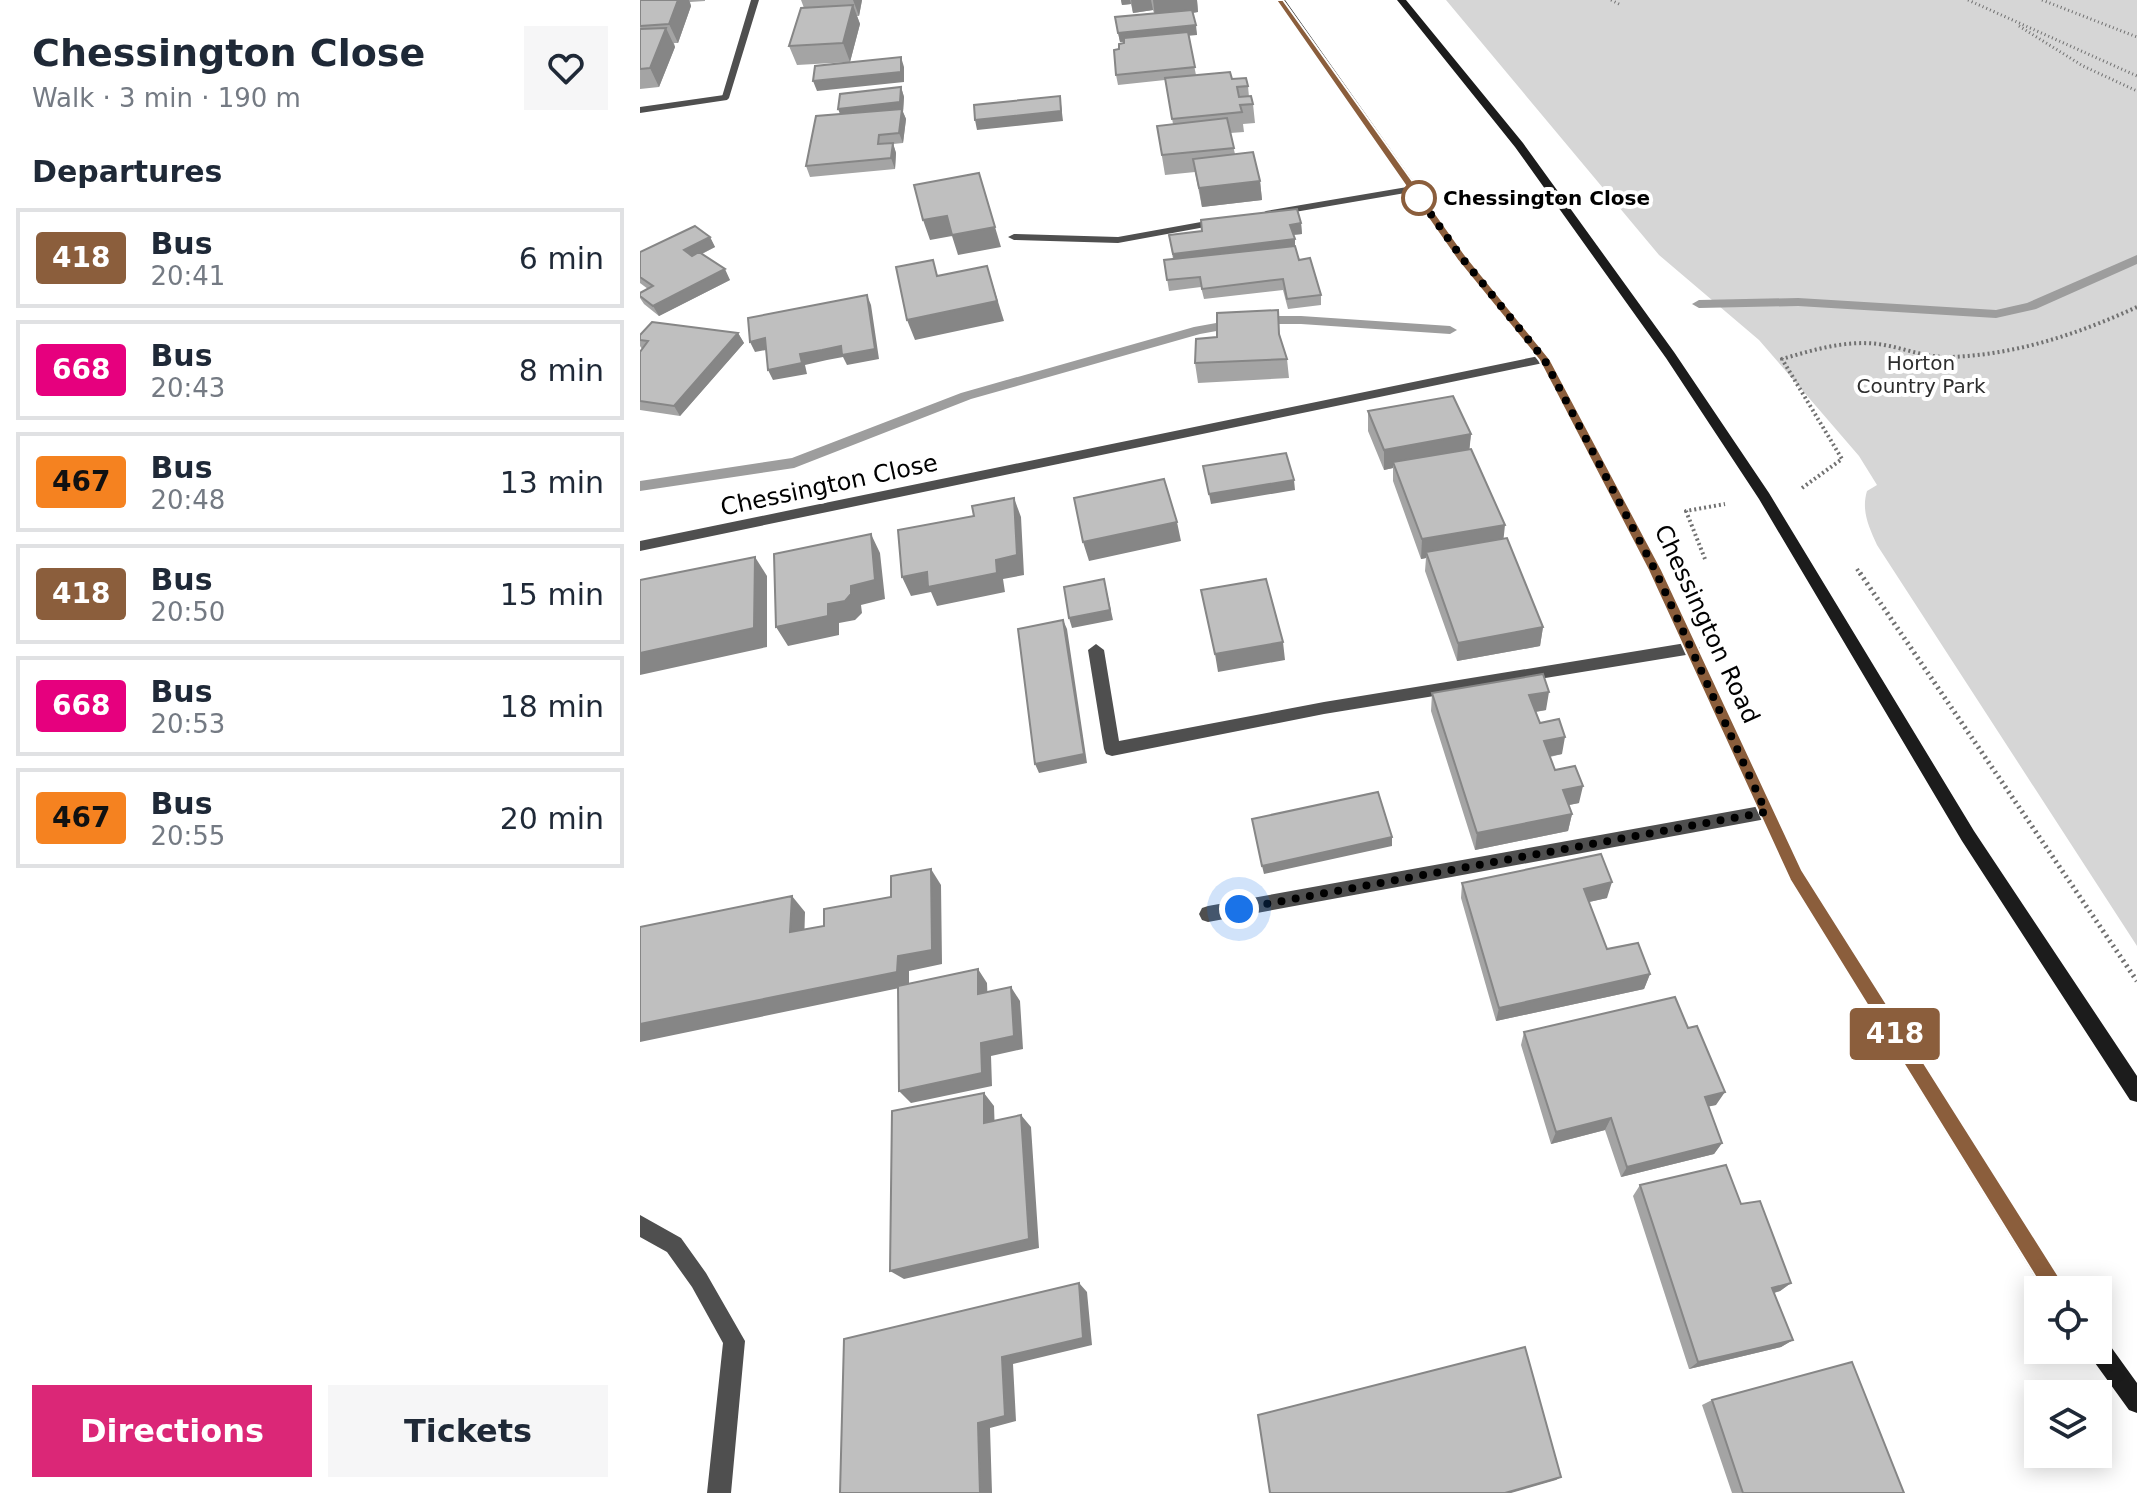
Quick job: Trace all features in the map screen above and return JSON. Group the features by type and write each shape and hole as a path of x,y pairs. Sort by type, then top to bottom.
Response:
{"main road":[{"name":"Chessington Road","path":"1280,0 1462,258 1544,359 1655,570 1796,875 2046,1276"},
{"path":"1401,0 1519,145 1670,355 1764,496 1968,836 2137,1093"},
{"path":"2110,1364 2137,1402"}],"street":[{"path":"640,110 724,98 755,0"},
{"path":"1247,217 1413,189"},
{"path":"1014,237 1118,240 1232,220"},
{"name":"Chessington Close","path":"640,546 1544,359"},
{"path":"1096,650 1112,749 1324,708 1692,648"},
{"path":"1208,914 1766,812"},
{"path":"640,1225 674,1245 699,1280 734,1341 719,1493"}],"path":[{"path":"1611,0 1621,5"},
{"path":"1968,0 2137,76"},
{"path":"2042,0 2137,37"},
{"path":"1982,7 2083,66 2137,91"},
{"path":"1802,489 1842,459 1782,359 1818,349 1875,343 1947,357 2024,347 2080,334 2137,307"},
{"path":"1705,559 1686,511 1730,503"}],"green space":[{"name":"Horton Country Park","path":"1446,0 2137,0 2137,946 1877,545 1865,505 1867,491 1877,485 1859,456 1759,340 1659,255"}],"building":[{"path":"640,0 678,0 669,24 640,26"},
{"path":"853,5 843,43 789,46 801,8"},
{"path":"1192,10 1196,25 1118,33 1115,17"},
{"path":"666,28 650,68 640,69 640,29"},
{"path":"1188,32 1195,67 1116,75 1114,50 1124,43 1124,38"},
{"path":"901,57 901,72 813,81 815,66"},
{"path":"1230,72 1232,79 1246,78 1248,86 1237,87 1239,97 1251,96 1253,104 1240,105 1242,112 1172,119 1165,78"},
{"path":"901,87 900,102 838,109 840,94"},
{"path":"1060,96 1061,111 975,120 974,105"},
{"path":"902,109 899,133 879,135 878,144 893,143 891,158 806,166 816,116"},
{"path":"1227,118 1234,148 1162,155 1157,126"},
{"path":"1253,152 1260,181 1199,188 1193,159"},
{"path":"979,173 995,227 952,235 947,216 923,220 914,185"},
{"path":"1297,209 1301,223 1290,225 1295,239 1173,254 1169,235 1202,231 1201,220"},
{"path":"695,226 710,237 684,250 692,256 699,252 725,269 653,306 640,296 653,286 640,277 640,252"},
{"path":"1295,246 1299,260 1310,258 1321,295 1287,299 1283,279 1202,289 1200,277 1167,280 1164,260"},
{"path":"933,260 937,276 987,266 997,301 907,320 896,267"},
{"path":"867,295 875,349 842,355 841,346 800,354 802,363 768,370 765,338 750,342 748,318"},
{"path":"1278,310 1279,334 1287,359 1195,363 1196,339 1217,337 1217,313"},
{"path":"652,322 738,333 674,406 640,401 640,352 648,341 640,340 640,335"},
{"path":"1453,396 1471,434 1384,450 1368,411"},
{"path":"1471,449 1505,525 1422,539 1393,462"},
{"path":"1286,453 1294,480 1209,494 1203,466"},
{"path":"1164,479 1177,522 1083,542 1074,498"},
{"path":"1014,498 1017,555 996,560 997,573 928,587 927,572 902,577 898,530 974,516 972,506"},
{"path":"871,534 875,580 851,586 851,594 845,601 828,604 828,616 776,627 774,554"},
{"path":"1507,538 1543,627 1458,643 1426,552"},
{"path":"755,557 754,628 640,653 640,580"},
{"path":"1104,579 1110,610 1069,618 1064,587"},
{"path":"1266,579 1283,642 1215,654 1201,590"},
{"path":"1063,620 1084,754 1035,764 1018,629"},
{"path":"1543,674 1549,692 1529,695 1540,723 1559,719 1565,737 1544,741 1555,770 1575,766 1583,786 1563,790 1572,814 1477,833 1432,693"},
{"path":"1378,792 1392,837 1262,866 1252,819"},
{"path":"1601,854 1612,882 1584,889 1607,949 1638,943 1650,974 1499,1008 1462,883"},
{"path":"931,869 932,950 898,956 897,972 640,1024 640,927 792,896 790,932 824,926 824,909 891,897 891,876"},
{"path":"978,969 978,994 1011,987 1014,1036 981,1043 982,1073 899,1091 898,986"},
{"path":"1675,997 1688,1028 1697,1026 1725,1092 1705,1097 1722,1143 1627,1167 1611,1118 1556,1132 1524,1032"},
{"path":"984,1093 984,1123 1021,1115 1029,1239 890,1271 892,1111"},
{"path":"1726,1165 1741,1204 1760,1201 1791,1283 1772,1288 1793,1340 1698,1362 1640,1185"},
{"path":"1079,1283 1083,1338 1002,1357 1005,1416 978,1423 980,1493 840,1493 844,1339"},
{"path":"1525,1347 1561,1477 1505,1493 1270,1493 1258,1415"},
{"path":"1852,1362 1904,1493 1743,1493 1712,1400"}],"waterway":[{"path":"1699,304 1798,302 1996,314 2031,306 2137,259"},
{"path":"640,486 794,463 966,396 1199,330 1255,320 1450,330"}],"bus line":[{"name":"418","path":"1280,0 1462,258 1544,359 1655,570 1796,875 2045,1276"}],"place":[{"name":"Chessington Close","path":"1419,198"}],"route":[{"path":"1239,909 1766,812 1655,570 1544,359 1462,258 1413,189 1419,198"}]}
